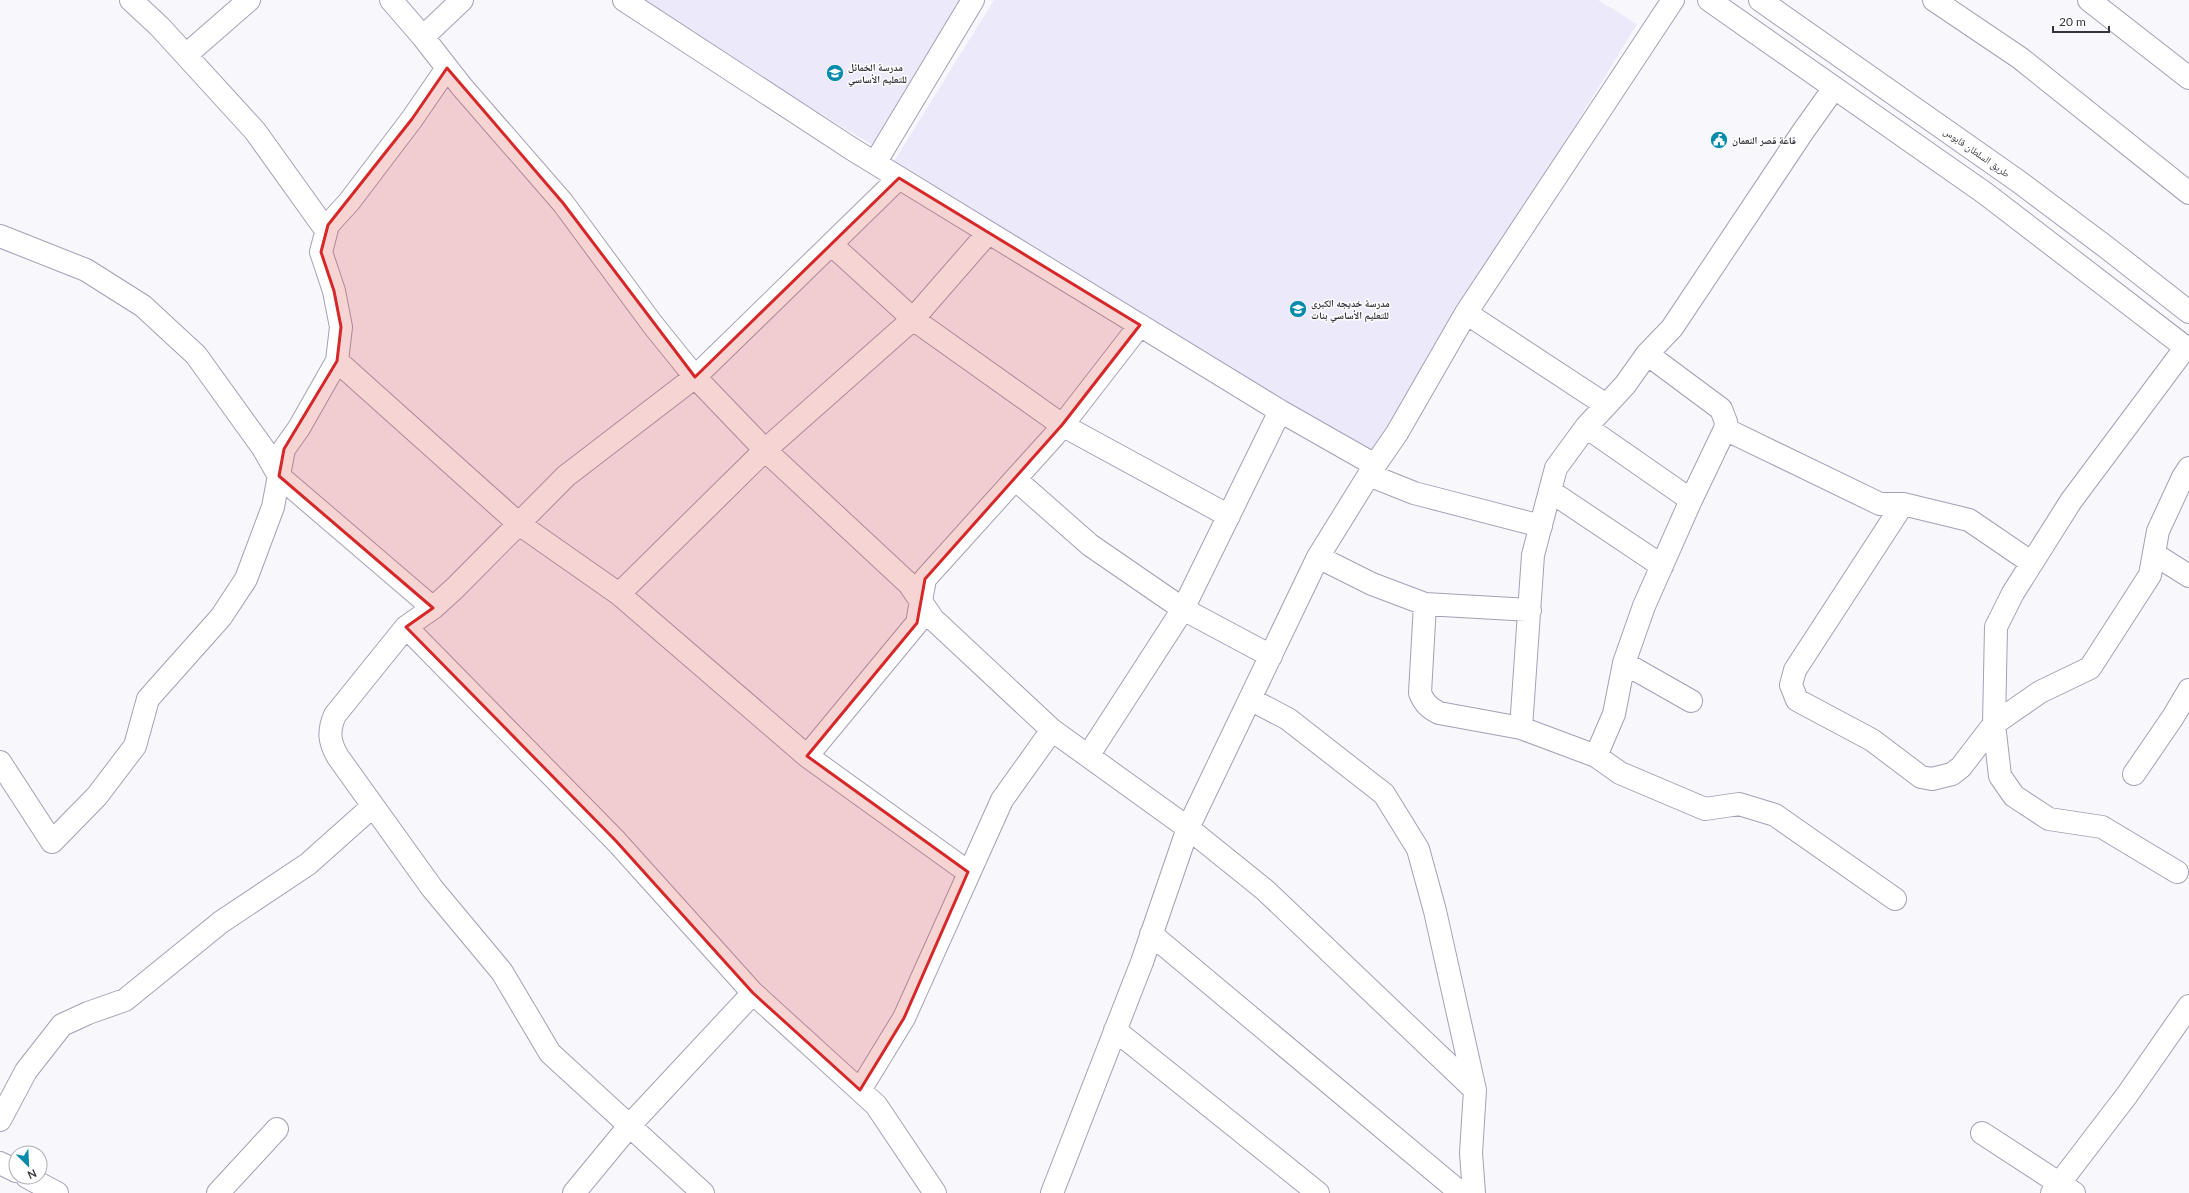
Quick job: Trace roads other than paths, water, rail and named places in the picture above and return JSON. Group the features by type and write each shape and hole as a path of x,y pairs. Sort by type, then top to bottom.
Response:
{"main road":[{"path":"131,0 186,55 255,131 326,230"},
{"path":"186,55 249,0"},
{"path":"391,0 447,68 564,203 653,325 695,377 765,450 909,584 933,619 1052,730 1188,828 1264,890 1475,1090"},
{"path":"423,37 462,0"},
{"path":"624,0 875,163 1280,411 1372,470 1414,493 1541,526"},
{"path":"875,163 973,0"},
{"path":"1052,1193 1151,934 1188,828 1318,557 1372,470 1397,433 1466,313 1673,0"},
{"path":"1709,0 1986,194 2187,348 2071,500 2013,593 1996,626 1994,724 2000,776 2014,796 2049,819 2102,827 2177,872"},
{"name":"طريق السلطان قابوس","path":"1760,0 2018,180 2189,312"},
{"path":"1934,0 2020,58 2189,193"},
{"path":"2089,0 2189,78"},
{"path":"0,762 52,842 97,796 135,746 148,699 221,617 246,579 273,507 284,449 299,428 336,361 340,328 334,291 320,252 326,230 328,225 349,202 412,119 447,68"},
{"path":"1521,728 1533,556 1556,468 1586,427 1624,385 1647,354 1672,328 1798,139 1834,88"},
{"path":"703,1193 550,1053 502,972 432,888 332,748 329,737 331,726 335,715 406,627 433,608 566,476 695,377 899,178"},
{"path":"619,594 765,450 913,319 988,233"},
{"path":"0,236 86,270 143,306 196,355 263,448 279,476 433,608"},
{"path":"832,245 913,319 1062,425 1229,516"},
{"path":"1466,313 1606,405"},
{"path":"807,756 918,622 926,580 1062,425 1140,325"},
{"path":"1596,756 1614,714 1624,664 1644,606 1691,500 1726,429 1726,422 1721,409 1647,354"},
{"path":"336,361 519,524 619,594 807,756 968,872"},
{"path":"1088,756 1183,609 1280,411"},
{"path":"1586,427 1691,500"},
{"path":"1726,429 1880,504 1903,504 1969,520 2032,563"},
{"path":"1903,504 1795,670 1791,685 1792,693 1796,700 1872,740 1921,778 1932,779 1952,774 1961,767 1994,724 2040,692 2090,668 2150,575 2158,531 2182,477 2189,468"},
{"path":"1015,479 1090,545 1183,609 1271,656"},
{"path":"1550,491 1662,566"},
{"path":"2154,554 2189,576"},
{"path":"1318,557 1372,584 1425,604 1530,610"},
{"path":"1425,604 1420,693 1424,702 1430,708 1439,713 1521,728 1596,756 1620,773 1705,808 1739,804 1775,815 1895,898"},
{"path":"406,627 616,841 753,993 876,1105 934,1193"},
{"path":"1624,664 1691,701"},
{"path":"2134,774 2173,717 2189,690"},
{"path":"1151,934 1461,1192 1471,1153 1475,1090 1435,911 1418,849 1384,794 1288,719 1250,699"},
{"path":"860,1090 904,1018 968,872 1002,800 1052,730"},
{"path":"0,1120 26,1071 62,1025 88,1013 125,1000 221,922 308,864 373,806"},
{"path":"574,1193 630,1125 753,993"},
{"path":"1982,1133 2062,1189 2188,1009"},
{"path":"1115,1030 1318,1193"},
{"path":"218,1193 277,1129"},
{"path":"42,1185 57,1193"}],"place":[{"name":"مدرسة الخمائل للتعليم الأساسي","path":"835,73"},
{"name":"قاعة قصر النعمان","path":"1719,140"},
{"name":"مدرسة خديجه الكبرى للتعليم الأساسي بنات","path":"1298,309"}]}
